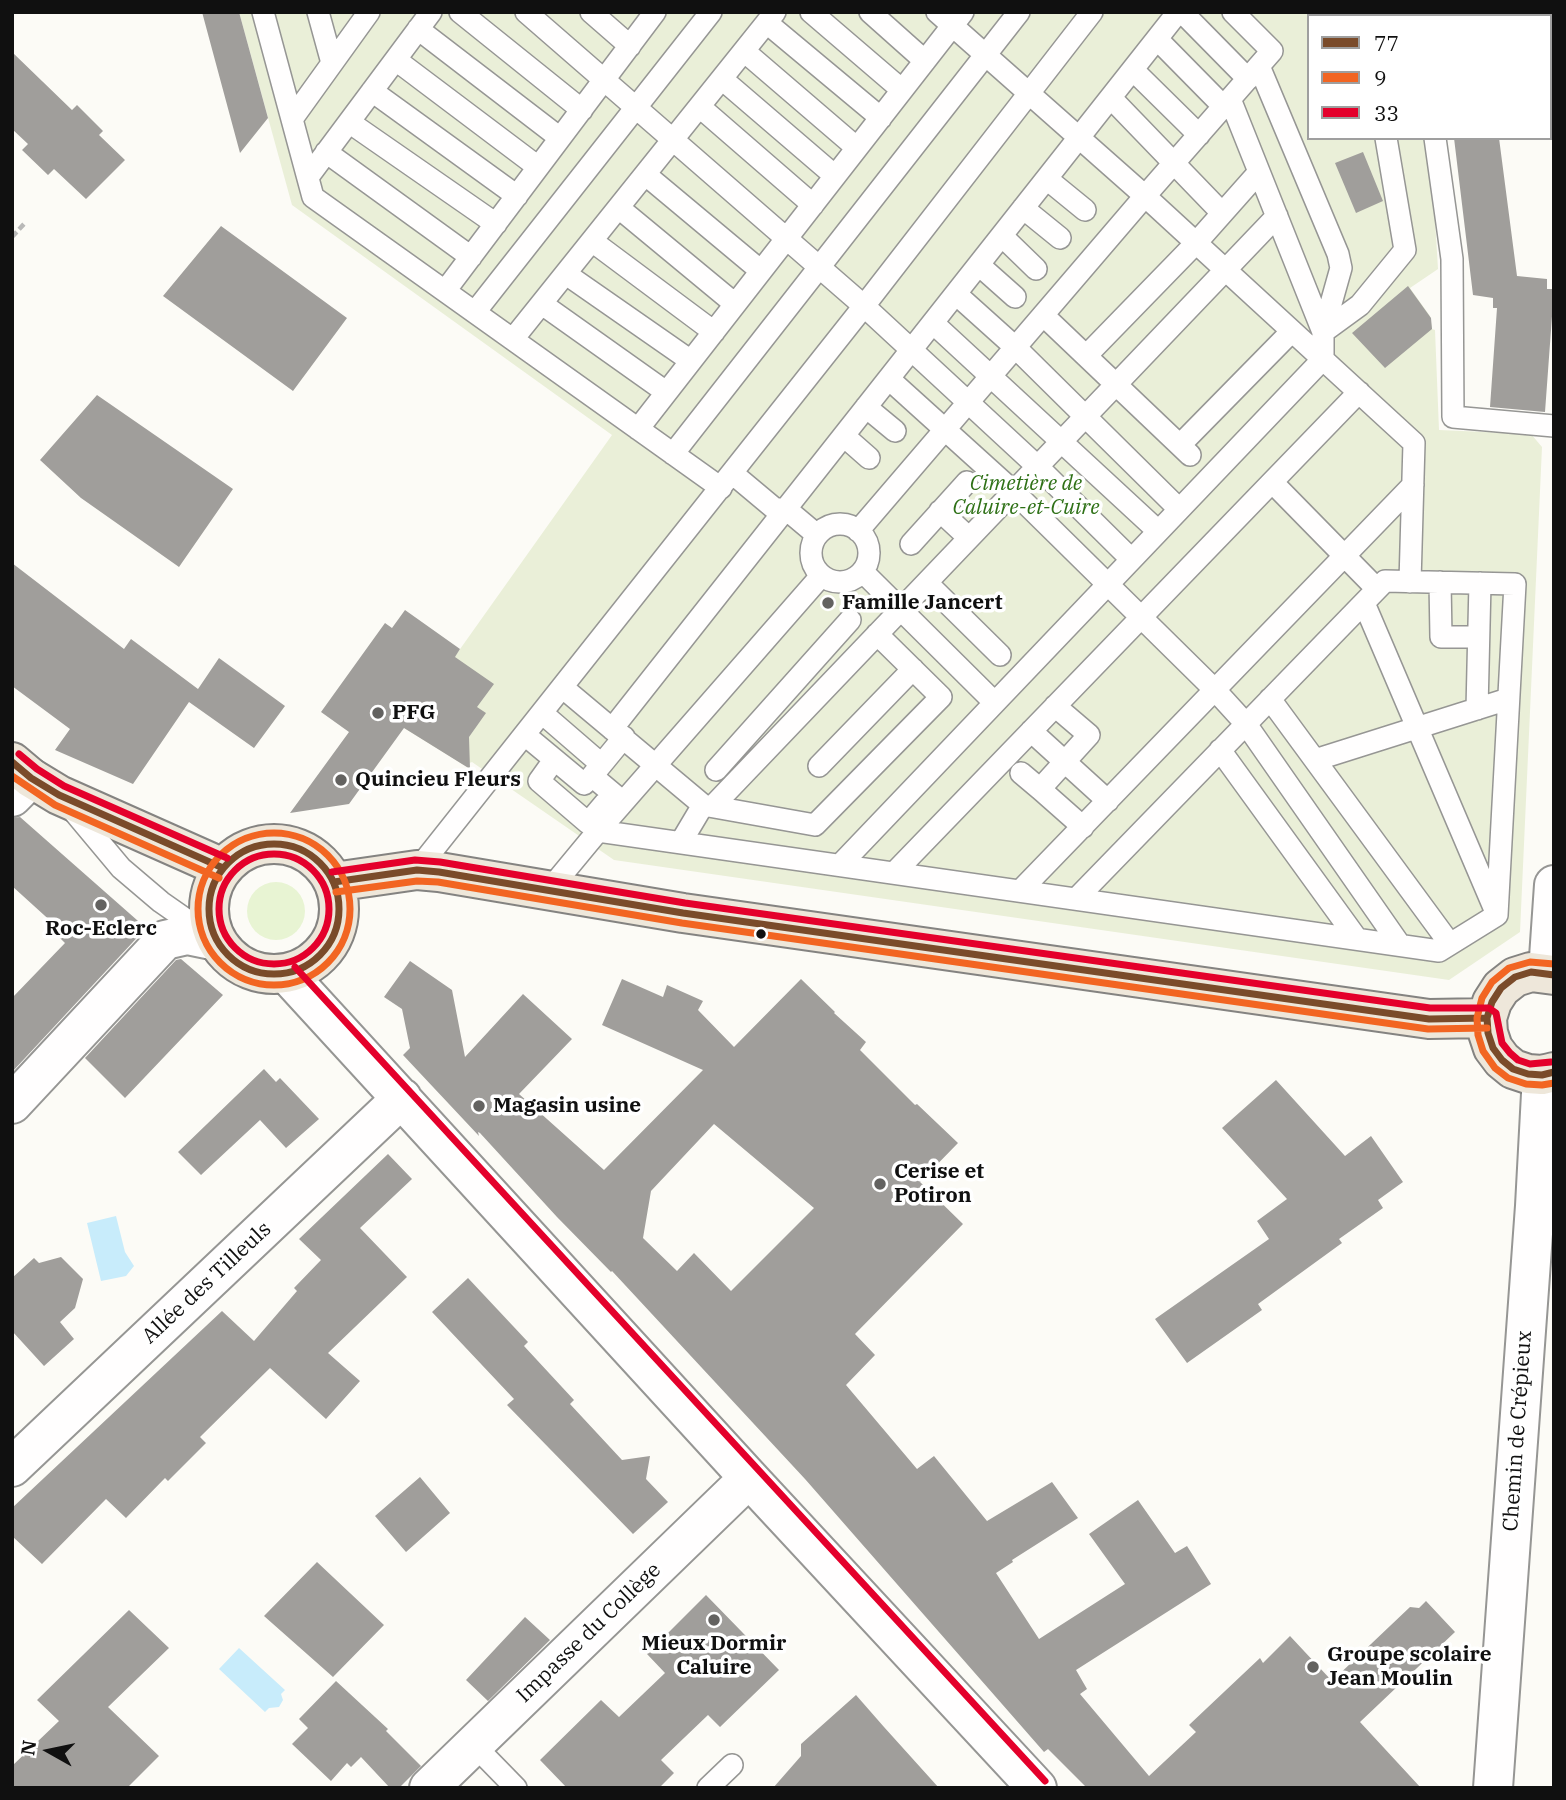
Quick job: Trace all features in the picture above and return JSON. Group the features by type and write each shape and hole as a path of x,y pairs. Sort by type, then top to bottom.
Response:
{"main road":[{"path":"29,783 223,868"},
{"path":"265,844 287,844 306,852 323,864 334,882 339,901 339,920 333,939 321,955 306,967 287,974 267,975 246,969 229,958 216,941 210,923 208,903 213,885 223,868 246,850 265,844"},
{"path":"334,882 417,870 550,889 683,913 1429,1019 1487,1018"},
{"path":"1548,1073 1528,1074 1513,1069 1502,1060 1490,1040 1487,1018 1492,1002 1501,988 1515,977 1531,972 1551,973"}],"street":[{"path":"1551,973 1554,885"},
{"path":"12,1104 165,940 187,935 216,941"},
{"path":"287,974 1037,1788"},
{"name":"Chemin de Crépieux","path":"1493,1788 1535,1206 1548,1073"},
{"name":"Allée des Tilleuls","path":"12,1467 402,1098"},
{"name":"Impasse du Collège","path":"429,1788 750,1478"}],"lane":[{"path":"263,12 313,197 673,454 726,480 775,509 786,509 817,535"},
{"path":"318,12 332,63"},
{"path":"292,118 369,12"},
{"path":"460,12 582,110"},
{"path":"526,12 864,306 1038,467 1131,559"},
{"path":"591,12 630,46"},
{"path":"475,312 710,12"},
{"path":"811,12 902,90"},
{"path":"870,12 925,61"},
{"path":"673,454 1019,12"},
{"path":"417,870 1093,12"},
{"path":"567,804 592,775 618,733 786,509 1180,12 1253,73 1338,254 1341,268 1323,332 1323,359 840,865"},
{"path":"858,531 1272,51 1233,12"},
{"path":"445,291 653,13"},
{"path":"638,429 925,61 951,17 985,55 1145,196 1414,443 1410,582"},
{"path":"513,340 771,18 881,118"},
{"path":"307,177 425,21 560,138"},
{"path":"1157,39 1227,103 1259,172 1323,332"},
{"path":"744,51 858,148"},
{"path":"396,60 538,167"},
{"path":"1133,70 1199,135"},
{"path":"722,79 835,176"},
{"path":"372,90 517,196"},
{"path":"1111,98 1222,213"},
{"path":"700,107 813,205"},
{"path":"349,122 496,224"},
{"path":"1323,332 1360,305 1405,250 1386,140"},
{"path":"1435,140 1452,259 1453,417 1554,426"},
{"path":"326,152 471,257"},
{"path":"1086,356 1196,243 1259,172"},
{"path":"646,175 761,271"},
{"path":"1047,179 1086,210"},
{"path":"619,208 735,304"},
{"path":"1023,208 1060,238"},
{"path":"681,842 708,805 831,683 1277,216"},
{"path":"1002,236 1036,269"},
{"path":"592,241 714,332"},
{"path":"979,265 1015,298"},
{"path":"566,274 691,361"},
{"path":"956,294 1015,347 1179,509"},
{"path":"542,304 666,393"},
{"path":"1043,315 1185,450 1292,331"},
{"path":"933,323 1158,531"},
{"path":"889,379 1014,492 1215,690 1246,724 1400,945"},
{"path":"894,873 1359,392"},
{"path":"866,407 895,431"},
{"path":"844,436 869,458"},
{"path":"911,544 967,482"},
{"path":"1272,482 1345,556 1371,596 1417,728 1497,915"},
{"path":"1020,891 1413,485"},
{"path":"940,511 969,538"},
{"path":"842,524 858,531 868,546 869,555 863,572 847,582 821,576 811,561 817,535 824,529 842,524"},
{"path":"863,572 994,702"},
{"path":"554,760 538,781 588,823 656,764 821,576"},
{"path":"1076,899 1385,581 1515,584 1497,915"},
{"path":"1440,582 1441,637 1478,637"},
{"path":"927,583 1000,655"},
{"path":"1477,709 1480,583"},
{"path":"716,770 850,620"},
{"path":"942,651 970,625"},
{"path":"562,687 708,805 815,825 941,697 877,634"},
{"path":"811,664 831,683"},
{"path":"819,766 913,669"},
{"path":"1270,699 1450,944"},
{"path":"1314,760 1508,699"},
{"path":"1040,789 1089,735 1055,706"},
{"path":"542,713 592,775 618,798"},
{"path":"1031,731 1108,801"},
{"path":"525,735 554,760 592,775"},
{"path":"1220,750 1357,939"},
{"path":"1021,773 1083,827"},
{"path":"29,783 161,902 216,941"},
{"path":"550,889 598,831 618,798"},
{"path":"598,831 1439,951 1497,915"},
{"path":"474,1745 516,1788"},
{"path":"708,1788 732,1765"}],"path":[{"path":"12,237 24,225"}],"green space":[{"name":"Cimetière de Caluire-et-Cuire","path":"239,12 1407,12 1307,14 1307,140 1425,140 1434,203 1438,269 1410,288 1430,316 1432,329 1435,330 1439,430 1531,434 1542,447 1520,932 1449,980 614,860 472,762 464,765 404,728 612,435 292,205"},
{"path":"1436,12 1554,12 1554,117 1552,14"},
{"path":"270,882 282,882 297,890 305,905 305,917 297,932 282,940 270,940 255,932 247,917 247,905 255,890"}],"water":[{"path":"116,1216 125,1252 134,1266 126,1276 101,1281 87,1223"},
{"path":"239,1648 285,1690 281,1694 283,1700 279,1707 269,1708 265,1712 219,1669"}],"building":[{"path":"202,12 239,12 268,118 240,153"},
{"path":"12,52 72,110 77,105 103,131 99,135 125,160 86,199 54,169 48,175 22,150 28,144 12,129"},
{"path":"1454,140 1499,140 1517,276 1547,279 1547,289 1554,289 1545,412 1490,407 1497,308 1493,308 1493,298 1473,295"},
{"path":"1363,152 1383,201 1356,213 1335,163"},
{"path":"221,226 347,318 293,391 163,296"},
{"path":"1408,286 1431,318 1432,329 1385,368 1352,333"},
{"path":"97,395 233,489 179,567 81,498 40,460"},
{"path":"12,563 124,649 131,639 198,689 219,658 285,706 254,748 189,702 133,784 55,750 70,729 12,686"},
{"path":"405,610 460,649 455,657 494,684 477,707 486,713 469,737 470,769 404,728 349,804 290,813 349,732 321,712 385,623 392,628"},
{"path":"20,817 146,928 12,1072 12,998 65,943 51,929 55,925 12,886 12,818"},
{"path":"181,959 223,995 125,1098 85,1058 176,960"},
{"path":"410,961 452,990 465,1057 523,994 572,1039 519,1094 604,1170 703,1070 602,1025 622,979 663,997 667,985 703,1001 698,1010 734,1047 801,979 866,1042 860,1050 958,1143 920,1182 963,1224 855,1334 875,1355 846,1385 917,1469 934,1456 987,1521 1052,1482 1078,1518 996,1573 1039,1639 1125,1584 1089,1534 1138,1500 1175,1553 1187,1546 1211,1584 1076,1670 1087,1689 1080,1694 1149,1776 1196,1732 1189,1725 1260,1658 1263,1663 1290,1636 1332,1681 1410,1607 1419,1608 1426,1601 1455,1632 1360,1722 1421,1788 1087,1788 1048,1749 1044,1752 805,1479 612,1271 403,1055 410,1048 402,1009 384,997","holes":["714,1124 814,1208 731,1291 694,1253 677,1271 643,1238 651,1191"]},
{"path":"264,1069 276,1082 280,1078 319,1119 286,1148 260,1120 201,1175 178,1152"},
{"path":"1276,1080 1345,1156 1371,1136 1403,1182 1378,1200 1383,1208 1339,1239 1342,1243 1258,1304 1262,1310 1187,1363 1155,1319 1269,1239 1257,1221 1287,1199 1222,1128"},
{"path":"388,1154 412,1179 360,1228 407,1277 328,1353 360,1381 326,1419 270,1368 200,1437 206,1443 168,1481 165,1478 126,1518 106,1499 42,1564 12,1536 12,1508 222,1311 254,1341 297,1291 294,1288 321,1260 299,1239"},
{"path":"61,1257 83,1279 75,1308 60,1322 74,1339 44,1366 12,1331 12,1278 34,1258 39,1263"},
{"path":"468,1278 528,1342 524,1346 574,1400 570,1404 622,1460 650,1456 646,1479 668,1502 633,1534 507,1405 514,1399 432,1312"},
{"path":"420,1477 450,1513 406,1552 375,1516"},
{"path":"317,1562 384,1625 333,1677 264,1616"},
{"path":"706,1595 779,1670 720,1727 708,1715 661,1760 674,1773 659,1788 567,1788 540,1760 601,1700 619,1717 665,1673 647,1654"},
{"path":"129,1610 169,1648 108,1707 159,1756 127,1788 12,1788 12,1766 59,1721 37,1700"},
{"path":"525,1617 550,1640 488,1701 466,1680"},
{"path":"336,1681 388,1729 386,1731 421,1766 399,1788 390,1788 361,1757 351,1767 347,1763 331,1781 292,1744 308,1728 299,1719"},
{"path":"856,1695 939,1788 773,1788 801,1756 801,1744"}],"transit line":[{"name":"33","path":"19,754 64,786 227,858"},
{"name":"77","path":"12,762 31,778 59,795 223,868"},
{"name":"9","path":"12,776 55,805 219,878"},
{"name":"9","path":"274,833 303,839 328,855 344,880 350,909 344,938 328,963 303,979 274,985 245,979 220,963 204,938 198,909 204,880 220,855 245,839 274,833"},
{"name":"77","path":"274,844 299,849 320,863 334,884 339,909 334,934 320,955 299,969 274,974 249,969 228,955 214,934 209,909 214,884 228,863 249,849 274,844"},
{"name":"33","path":"274,854 295,858 313,870 325,888 329,909 325,930 313,948 295,960 274,964 253,960 235,948 223,930 219,909 223,888 235,870 253,858 274,854"},
{"name":"33","path":"332,872 415,860 440,862 685,903 1430,1008 1489,1008 1496,1013 1502,1043 1518,1060 1530,1064 1551,1062"},
{"name":"77","path":"334,882 417,870 439,872 683,913 1429,1019 1487,1018"},
{"name":"9","path":"336,892 417,881 438,882 682,923 1428,1029 1487,1028"},
{"name":"9","path":"1554,964 1530,962 1509,968 1492,982 1482,998 1477,1018 1483,1051 1495,1068 1508,1078 1526,1084 1554,1083"},
{"name":"33","path":"295,967 1045,1781"},
{"name":"77","path":"1554,975 1531,972 1515,977 1501,988 1492,1002 1487,1018 1493,1048 1513,1069 1528,1074 1554,1072"}],"place":[{"name":"Famille Jancert","path":"828,603"},
{"name":"PFG","path":"378,713"},
{"name":"Quincieu Fleurs","path":"341,780"},
{"name":"Roc-Eclerc","path":"101,905"},
{"name":"Magasin usine","path":"479,1106"},
{"name":"Cerise et Potiron","path":"880,1184"},
{"name":"Mieux Dormir Caluire","path":"714,1620"},
{"name":"Groupe scolaire Jean Moulin","path":"1313,1667"}]}
